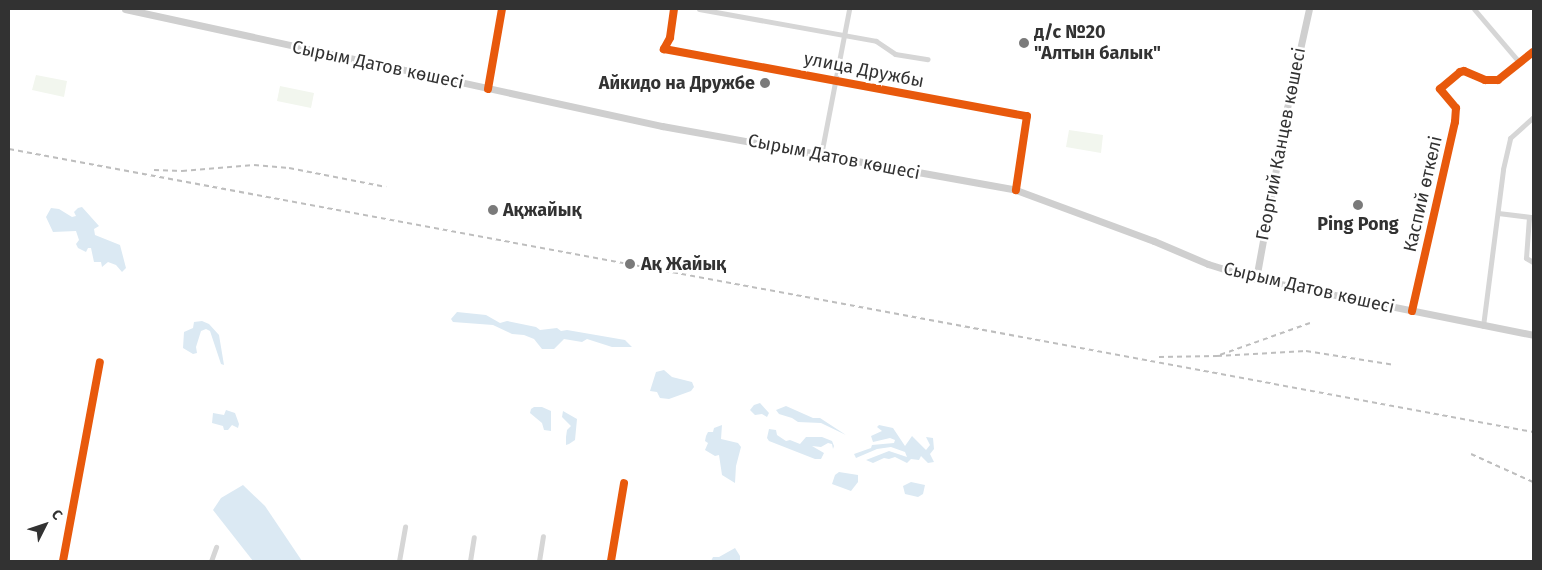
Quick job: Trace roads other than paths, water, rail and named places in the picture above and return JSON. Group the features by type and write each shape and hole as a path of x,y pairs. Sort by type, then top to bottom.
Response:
{"main road":[{"name":"Сырым Датов көшесі","path":"125,9 662,126 1016,190 1154,241 1208,264 1256,279 1533,335"},
{"name":"Георгий Канцев көшесі","path":"1256,279 1288,104 1309,9"}],"street":[{"path":"488,89 502,9"},
{"name":"улица Дружбы","path":"674,9 670,38 664,49 1027,116 1016,190"},
{"name":"улица Дружбы","path":"699,9 876,41 895,54 928,59"},
{"path":"821,155 848,9"},
{"path":"1474,9 1520,63 1533,52"},
{"name":"Каспий өткелі","path":"1412,311 1455,122 1456,108 1440,89 1460,72 1464,71 1491,81 1498,80 1520,63"},
{"path":"1483,326 1503,169 1510,138 1533,117"},
{"path":"1498,213 1531,217 1526,258 1533,262"},
{"path":"63,561 100,362"},
{"path":"611,561 624,483"},
{"path":"399,561 405,527"},
{"path":"539,561 543,536"},
{"path":"470,561 474,537"},
{"path":"211,561 216,547"}],"railway":[{"path":"9,149 1533,432"},
{"path":"154,170 182,171 254,165 289,168 386,187"},
{"path":"1310,323 1217,356 1306,351 1395,365"},
{"path":"1159,357 1217,356"},
{"path":"1471,454 1533,482"}],"place":[{"name":"д/с №20 \"Алтын балык\"","path":"1024,43"},
{"name":"Айкидо на Дружбе","path":"765,83"},
{"name":"Ping Pong","path":"1358,205"},
{"name":"Ақжайық","path":"493,210"},
{"name":"Ақ Жайық","path":"630,264"}]}
